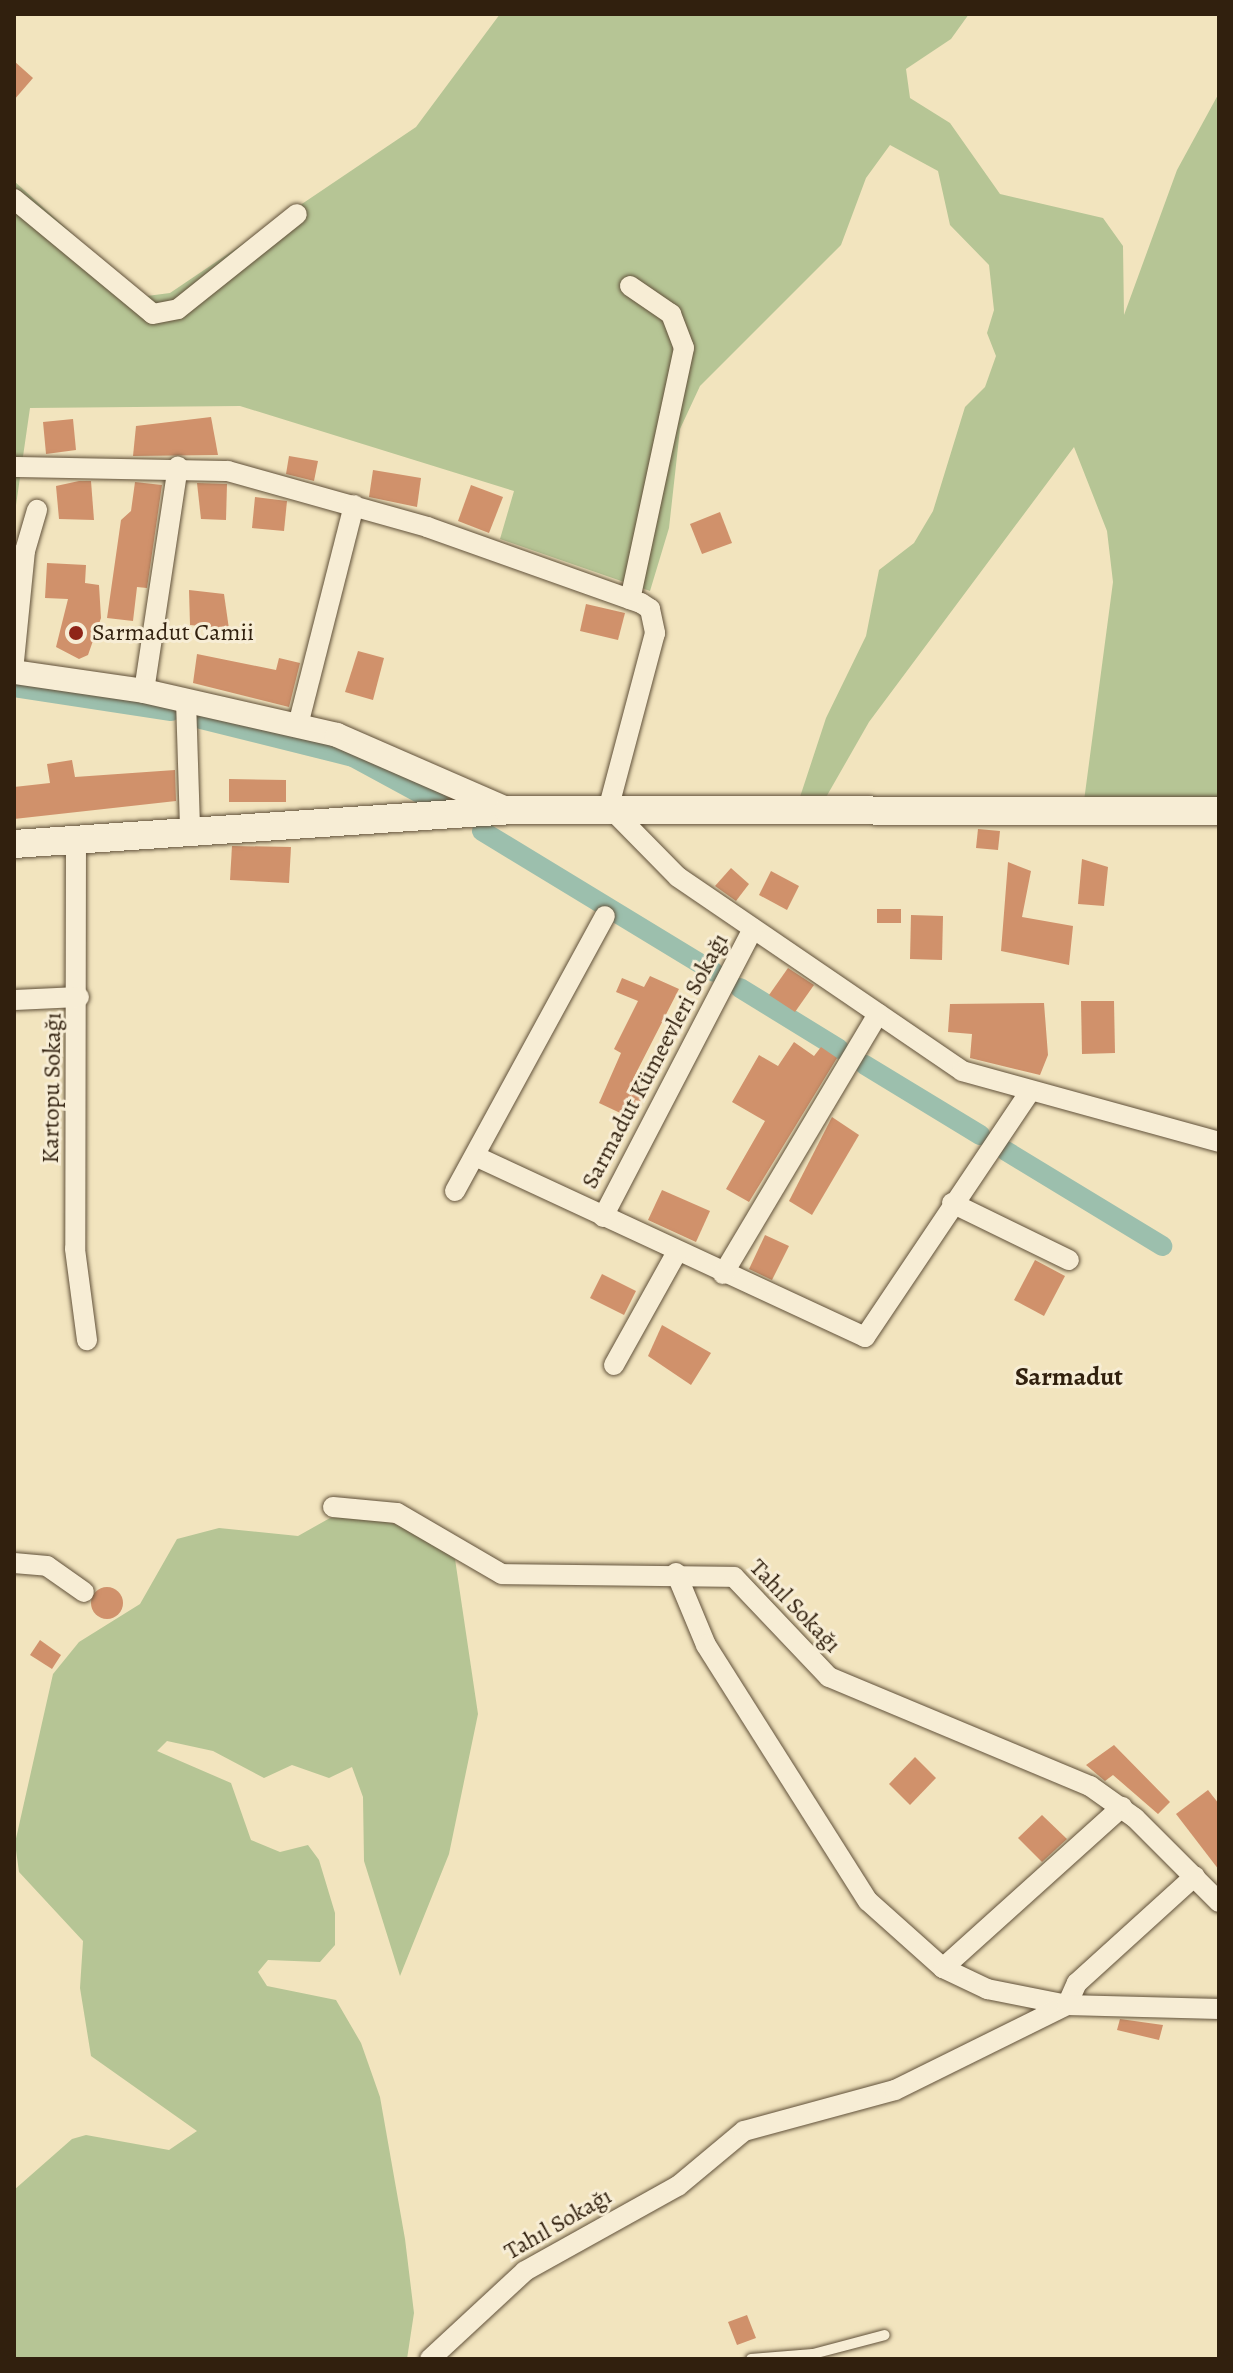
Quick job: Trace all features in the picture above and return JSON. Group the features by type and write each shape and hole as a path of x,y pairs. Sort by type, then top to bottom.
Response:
{"main road":[{"path":"14,844 190,828 509,810 612,814 1219,811"}],"street":[{"path":"14,199 153,314 178,309 297,214"},
{"path":"630,286 671,314 684,348 630,599"},
{"path":"14,467 178,467 228,471 354,505 630,599 650,609 655,633 612,814"},
{"path":"144,691 178,467"},
{"path":"298,725 354,505"},
{"path":"14,661 25,551 37,510"},
{"path":"14,672 144,691 298,725 384,751 509,810"},
{"path":"186,700 190,828"},
{"name":"Sarmadut Kümeevleri Sokağı","path":"612,814 678,877 962,1071 1028,1094 1219,1142"},
{"name":"Kartopu Sokağı","path":"76,836 79,997 75,1249 87,1340"},
{"path":"455,1191 605,916"},
{"name":"Sarmadut Kümeevleri Sokağı","path":"603,1217 753,929"},
{"path":"14,1000 79,997"},
{"path":"723,1274 878,1014"},
{"name":"Sarmadut Kümeevleri Sokağı","path":"475,1156 723,1274 865,1337 1028,1094"},
{"path":"952,1203 1069,1260"},
{"path":"614,1365 677,1252"},
{"name":"Tahıl Sokağı","path":"333,1507 397,1513 502,1574 676,1573 734,1577 829,1677 1029,1757 1122,1807 1219,1902"},
{"path":"14,1563 47,1566 84,1592"},
{"path":"676,1573 706,1645 868,1901 943,1968 987,1989 1067,2005 1095,1964 1195,1876"},
{"path":"943,1968 1122,1807"},
{"name":"Tahıl Sokağı","path":"430,2359 525,2271 678,2186 744,2131 895,2090 1067,2005 1219,2009"}],"lane":[{"path":"751,2359 813,2354 885,2335"}],"green space":[{"path":"500,14 969,14 951,39 906,69 910,98 950,123 1000,194 1103,218 1123,246 1124,315 1177,170 1219,93 1219,798 1084,801 1113,582 1107,531 1074,447 869,722 825,799 799,800 826,718 866,636 879,570 914,543 933,511 965,407 985,387 996,356 987,333 994,310 989,265 950,225 938,171 890,145 866,178 841,245 700,386 680,429 669,528 650,591 500,539 514,491 240,406 30,408 14,519 14,181 131,287 147,296 170,293 416,127"},
{"path":"356,1514 415,1529 455,1559 478,1714 449,1854 400,1976 364,1861 363,1797 352,1767 329,1778 292,1765 264,1778 213,1751 167,1741 157,1751 231,1783 251,1840 280,1852 308,1845 319,1860 335,1913 335,1945 320,1962 268,1960 258,1972 267,1986 336,2000 361,2043 380,2097 405,2239 414,2313 407,2359 14,2359 14,2190 72,2139 86,2135 169,2150 197,2131 91,2056 80,1988 83,1941 19,1872 15,1843 53,1674 79,1642 140,1604 177,1539 219,1528 298,1536 330,1518"}],"building":[{"path":"14,61 33,78 14,100"},
{"path":"211,417 218,455 133,456 136,426"},
{"path":"73,419 76,450 46,454 43,422"},
{"path":"289,456 318,461 314,481 286,474"},
{"path":"373,470 421,478 417,507 369,497"},
{"path":"91,481 94,520 59,519 56,486"},
{"path":"135,482 162,485 147,588 137,587 133,621 107,618 121,520 131,511"},
{"path":"197,483 227,484 226,520 201,519"},
{"path":"471,485 503,497 489,533 458,521"},
{"path":"255,497 287,501 284,531 252,528"},
{"path":"720,512 732,543 702,554 690,524"},
{"path":"47,563 86,565 85,583 99,585 101,618 88,655 79,659 56,647 68,599 45,598"},
{"path":"189,590 224,594 229,629 190,625"},
{"path":"586,604 625,613 618,640 580,631"},
{"path":"358,651 384,658 373,700 345,692"},
{"path":"197,654 276,670 279,658 300,663 289,707 193,683"},
{"path":"72,760 75,777 175,770 176,801 14,819 14,787 50,783 47,764"},
{"path":"229,779 286,780 286,802 229,802"},
{"path":"978,829 1000,831 998,850 976,848"},
{"path":"232,846 291,847 289,883 230,880"},
{"path":"1082,859 1108,867 1104,906 1078,904"},
{"path":"1008,862 1031,871 1022,917 1073,926 1069,965 1001,951"},
{"path":"731,868 749,884 736,901 715,886"},
{"path":"771,871 799,886 787,910 759,895"},
{"path":"877,909 901,909 901,923 877,923"},
{"path":"911,915 943,916 942,960 910,959"},
{"path":"788,968 814,985 795,1012 769,995"},
{"path":"650,976 679,989 633,1079 648,1086 633,1119 599,1103 621,1053 614,1049 638,1001 616,992 622,978 644,987"},
{"path":"1081,1001 1114,1001 1115,1053 1082,1054"},
{"path":"1044,1003 1048,1055 1040,1075 970,1058 972,1034 948,1032 950,1004"},
{"path":"794,1042 814,1056 821,1047 837,1058 749,1202 726,1189 765,1121 732,1102 759,1055 778,1066"},
{"path":"832,1117 859,1135 812,1215 789,1201"},
{"path":"662,1190 710,1211 696,1242 648,1220"},
{"path":"765,1235 789,1246 772,1280 749,1269"},
{"path":"1035,1260 1065,1276 1044,1316 1014,1300"},
{"path":"602,1274 636,1291 624,1315 590,1298"},
{"path":"662,1325 711,1353 691,1385 648,1356"},
{"path":"107,1587 118,1592 123,1603 118,1614 107,1619 96,1614 91,1603 96,1592"},
{"path":"40,1640 61,1655 52,1669 30,1655"},
{"path":"1114,1745 1170,1802 1158,1814 1113,1775 1105,1781 1086,1765"},
{"path":"915,1757 936,1778 910,1805 889,1784"},
{"path":"1208,1790 1219,1804 1219,1870 1176,1814"},
{"path":"1042,1815 1067,1839 1042,1862 1018,1838"},
{"path":"1120,2019 1163,2025 1159,2040 1117,2030"},
{"path":"747,2315 756,2338 737,2345 728,2322"}],"waterway":[{"path":"14,687 171,711"},
{"path":"201,719 353,757 440,804"},
{"path":"482,831 714,972"},
{"path":"740,988 839,1049"},
{"path":"865,1065 980,1135"},
{"path":"1006,1151 1162,1246"}],"place":[{"name":"Sarmadut Camii","path":"76,633"}],"district":[{"name":"Sarmadut","path":"1069,1377"}]}
